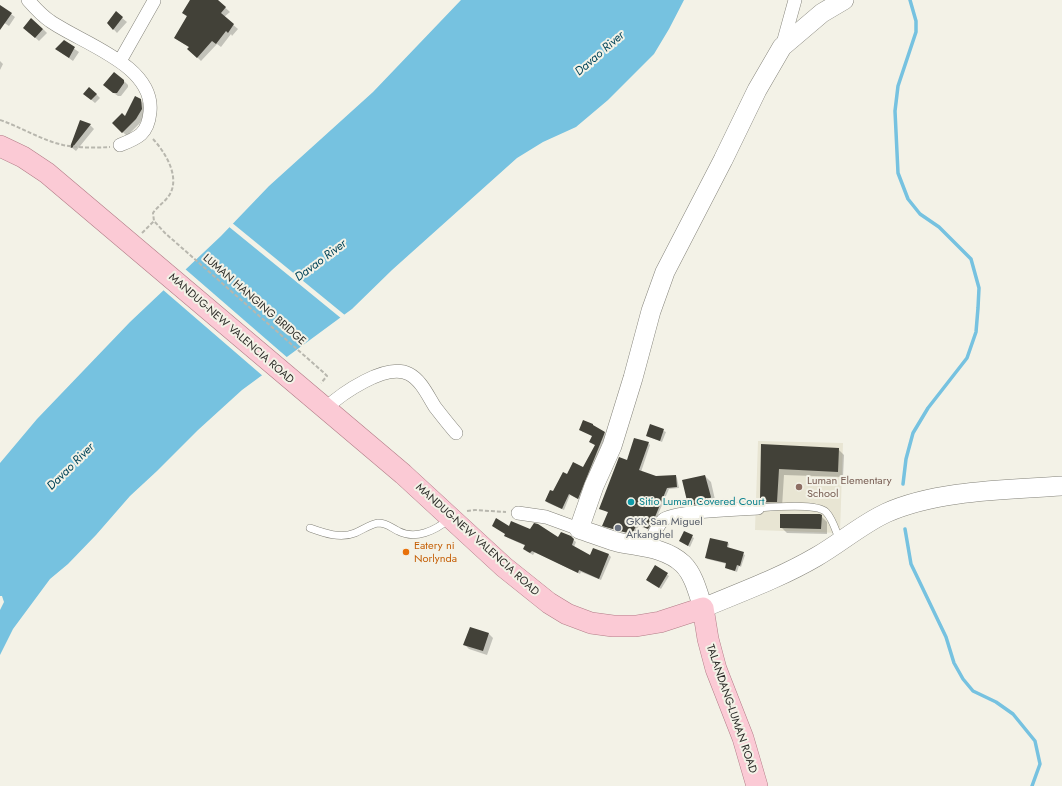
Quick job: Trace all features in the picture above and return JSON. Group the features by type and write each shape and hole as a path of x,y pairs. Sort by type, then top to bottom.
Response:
{"main road":[{"name":"MANDUG-NEW VALENCIA ROAD","path":"0,146 23,157 47,173 403,474 504,567 549,603 567,614 591,623 613,626 636,626 660,622 703,608"},
{"name":"TALANDANG-LUMAN ROAD","path":"703,608 708,639 716,669 742,738 757,786"}],"street":[{"path":"28,0 36,10 51,22 120,62 140,79 147,89 151,109 150,117 144,132 138,138 120,145"},
{"path":"579,529 594,486 612,446 633,378 651,311 665,272 723,160 757,90 782,47 795,0"},
{"path":"782,47 822,13 844,0"},
{"path":"120,62 154,1"},
{"path":"325,409 348,390 370,379 385,374 399,372 409,373 424,389 445,420 456,433"},
{"name":"MANDUG-NEW VALENCIA ROAD","path":"703,608 793,570 840,543 885,514 928,500 951,496 1000,490 1062,486"},
{"path":"648,547 663,520 669,517 686,514 758,508"},
{"path":"518,513 546,517 617,542 648,547 670,555 683,564 690,574 703,608"}],"lane":[{"path":"758,508 821,508 827,512 830,517 840,543"},
{"path":"310,528 340,536 353,534 376,523 387,524 407,534 418,534 431,531 442,526 451,518"}],"path":[{"path":"0,120 47,140 63,145 99,148 120,145"},
{"name":"LUMAN HANGING BRIDGE","path":"144,132 160,147 171,169 173,180 172,188 166,199 153,213 152,217 154,221 173,240 323,372"},
{"path":"451,518 464,512 475,510 518,513"}],"shaded area":[{"name":"Luman Elementary School","path":"758,441 843,443 840,533 755,530"}],"water":[{"name":"Davao River","path":"461,0 684,0 654,54 608,100 576,127 543,142 517,158 392,270 352,309 242,390 198,430 130,496 68,564 50,579 13,629 0,655 0,610 4,602 2,596 0,596 0,463 37,419 130,322 221,236 269,186 373,92"}],"pier":[{"path":"231,222 346,316 342,319 228,226"},
{"path":"184,268 289,359 264,377 162,289"}],"building":[{"path":"190,0 218,0 226,7 221,13 234,24 228,33 226,31 216,44 212,41 197,58 187,49 189,47 174,38 187,16 182,13"},
{"path":"0,5 12,13 0,30"},
{"path":"116,11 123,17 113,30 107,23"},
{"path":"31,18 43,29 35,38 23,28"},
{"path":"64,40 75,47 69,58 55,49"},
{"path":"114,72 124,80 124,83 117,93 113,93 103,85"},
{"path":"89,87 97,94 91,100 83,94"},
{"path":"135,96 141,99 142,109 136,119 122,133 112,123 122,113 125,116"},
{"path":"80,120 91,124 72,148 70,147"},
{"path":"583,420 593,424 605,432 578,499 569,494 562,509 545,501 550,490 553,491 563,472 567,474 573,462 583,467 595,445 589,442 592,436 579,430"},
{"path":"650,424 664,429 660,441 646,436"},
{"path":"634,438 649,442 639,470 656,476 676,475 677,487 667,488 655,517 648,529 637,524 632,534 602,526 608,512 599,509 619,457 627,460"},
{"path":"761,444 839,448 838,472 779,469 777,502 763,502 760,500"},
{"path":"705,475 711,497 708,503 688,505 682,480"},
{"path":"780,514 820,514 822,515 821,529 780,528"},
{"path":"496,518 509,526 511,521 530,529 534,523 538,524 558,537 561,532 571,536 574,539 572,545 590,555 593,548 609,554 599,579 579,570 578,573 532,551 530,553 523,549 525,545 504,536 505,534 492,526"},
{"path":"684,531 693,535 688,546 679,541"},
{"path":"710,538 728,542 727,547 744,552 740,566 737,565 735,571 725,568 726,563 705,558"},
{"path":"655,565 668,573 659,588 646,580"},
{"path":"470,627 489,633 483,651 463,645"}],"waterway":[{"path":"903,484 906,459 913,433 928,408 967,358 976,332 979,288 971,259 939,227 920,214 908,199 898,173 895,111 898,86 916,32 916,21 910,0"},
{"path":"905,529 911,564 946,637 954,663 963,679 973,691 996,702 1013,714 1035,741 1040,764 1032,786"}],"place":[{"name":"Luman Elementary School","path":"799,487"},
{"name":"Sitio Luman Covered Court","path":"631,502"},
{"name":"GKK San Miguel Arkanghel","path":"618,528"},
{"name":"Eatery ni Norlynda","path":"406,552"}]}
